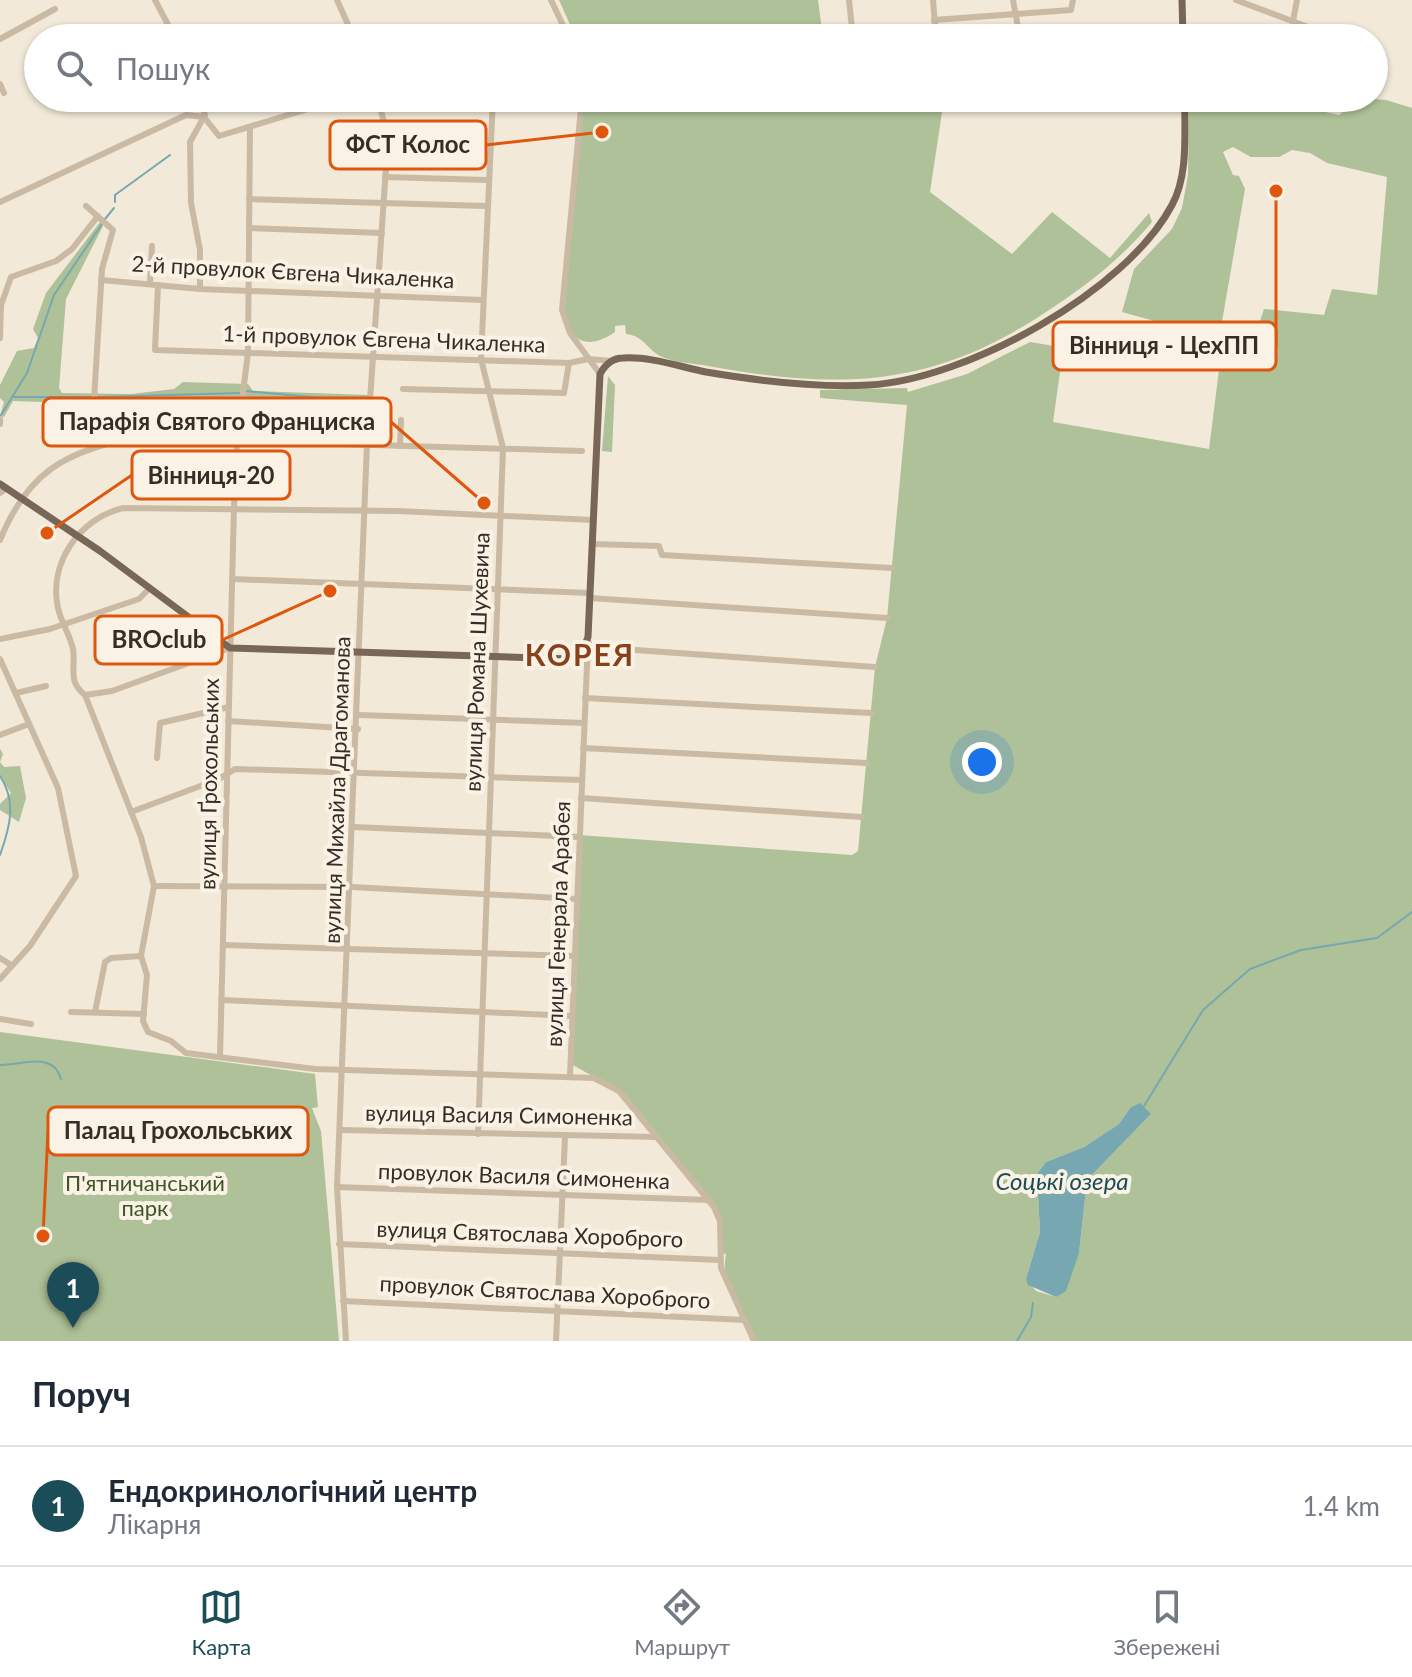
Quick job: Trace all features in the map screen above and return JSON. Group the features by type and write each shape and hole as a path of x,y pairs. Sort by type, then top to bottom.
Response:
{"main road":[{"path":"1182,0 1183,24"},
{"path":"2,488 76,535 230,648 557,661 578,656 590,642 600,374 612,361 626,357 728,376 841,386 907,382 970,362 1069,305 1146,241 1173,203 1181,178 1184,112"}],"street":[{"path":"157,0 168,24"},
{"path":"337,0 348,24"},
{"path":"551,0 562,24"},
{"path":"849,0 852,24"},
{"path":"933,0 934,24"},
{"path":"1013,0 1016,24"},
{"path":"934,20 1071,10 1073,0"},
{"path":"1236,0 1301,24"},
{"path":"1293,21 1297,0"},
{"path":"28,24 55,9"},
{"path":"0,39 24,26"},
{"path":"0,84 4,93"},
{"path":"203,112 219,136 300,112"},
{"name":"вулиця Михайла Драгоманова","path":"346,1341 337,1187 359,715 367,444 388,139 381,112"},
{"name":"вулиця Романа Шухевича","path":"478,1134 503,448 481,359 492,112"},
{"path":"581,112 562,310 566,325 600,374"},
{"path":"0,202 186,115 204,117"},
{"path":"200,289 200,250 191,203 190,142 204,117"},
{"name":"вулиця Ґрохольських","path":"220,1057 234,507 237,440 248,353 250,128"},
{"path":"385,177 487,180"},
{"path":"249,199 486,206"},
{"path":"86,206 113,230 101,280 91,449"},
{"path":"0,338 1,305 11,277 56,261 72,249 98,216"},
{"path":"249,228 382,233"},
{"path":"150,284 152,246"},
{"name":"2-й провулок Євгена Чикаленка","path":"101,280 200,289 483,300"},
{"name":"1-й провулок Євгена Чикаленка","path":"158,285 155,350 569,363 588,359 612,361"},
{"path":"403,389 564,393 569,363"},
{"path":"400,446 401,420"},
{"path":"0,540 20,498 38,478 91,449 145,437 582,451"},
{"path":"570,1076 315,1069 186,1053 171,1041 152,1034 145,1027 147,975 141,956 154,886 131,812 85,695 73,679 73,650 57,603 57,583 65,555 76,535 95,519 123,508 234,507 593,520"},
{"path":"592,544 659,546 662,555 892,568"},
{"path":"233,579 497,589 887,618"},
{"path":"0,639 50,629 139,599 149,589"},
{"path":"590,642 875,667"},
{"name":"вулиця Генерала Арабея","path":"590,642 586,665 570,1076 594,1078 619,1091 709,1200 720,1221 720,1260 754,1341"},
{"path":"85,695 112,691 230,648"},
{"path":"0,659 58,788 76,876 30,946 0,979"},
{"path":"557,661 586,665"},
{"path":"16,693 46,686"},
{"path":"585,698 871,713"},
{"path":"157,758 160,723 229,707"},
{"path":"359,715 584,723"},
{"path":"228,721 358,729"},
{"path":"0,735 29,724"},
{"path":"583,748 867,763"},
{"path":"131,812 235,769 582,780"},
{"path":"581,798 861,817"},
{"path":"354,827 579,837"},
{"path":"154,886 352,887 577,899"},
{"path":"224,945 575,956"},
{"path":"95,1012 105,962 111,958 141,956"},
{"path":"0,958 11,965"},
{"path":"221,1000 572,1016"},
{"path":"71,1012 144,1014"},
{"path":"0,1019 31,1024"},
{"name":"вулиця Василя Симоненка","path":"341,1130 656,1137"},
{"path":"556,1341 565,1137"},
{"name":"провулок Василя Симоненка","path":"337,1187 709,1200"},
{"name":"вулиця Святослава Хороброго","path":"339,1244 720,1260"},
{"name":"провулок Святослава Хороброго","path":"343,1301 745,1320"}],"green space":[{"path":"559,0 818,0 821,24 570,24"},
{"path":"1388,101 1412,108 1412,1341 754,1341 724,1271 726,1254 722,1253 718,1214 619,1091 571,1064 579,835 852,855 858,851 875,667 887,618 907,405 820,398 820,390 907,388 908,392 967,374 1030,342 1054,346 1061,365 1053,422 1209,449 1221,354 1249,355 1264,309 1324,315 1332,289 1377,295 1387,177 1327,163 1310,153 1292,150 1279,157 1251,157 1233,147 1223,152 1233,175 1239,176 1245,189 1219,339 1122,312 1134,269 1172,229 1182,208 1188,175 1189,112 1325,112 1339,115 1343,112 1388,112","holes":["1130,1108 1150,1115 1087,1180 1079,1253 1056,1297 1036,1291 1026,1279 1040,1232 1037,1174 1046,1162 1084,1147 1119,1124"]},
{"path":"581,112 942,112 930,192 1012,254 1052,212 1110,258 1149,213 1152,222 1103,271 1046,312 1004,337 964,356 924,369 884,376 843,380 800,378 671,360 655,353 637,337 626,334 625,325 615,326 615,332 607,337 584,341 572,333 563,316"},
{"path":"100,222 103,226 66,299 59,388 62,393 131,394 174,389 183,382 248,384 253,391 370,395 370,407 228,398 133,403 125,400 99,401 97,397 49,397 43,402 13,401 4,417 0,416 4,402 0,398 0,385 17,351 34,348 38,338 33,329 46,293"},
{"path":"608,376 615,385 612,452 602,451"},
{"path":"0,762 4,767 20,766 26,798 19,822 0,810 0,804 11,793 0,776"},
{"name":"П'ятничанський парк","path":"0,1032 315,1074 318,1107 312,1108 321,1131 339,1341 0,1341"}],"water":[{"name":"Соцькі озера","path":"1140,1103 1151,1114 1087,1180 1079,1253 1066,1291 1056,1297 1028,1285 1026,1279 1040,1232 1037,1174 1046,1162 1084,1147 1119,1124 1130,1108"}],"waterway":[{"path":"115,202 115,195 170,155"},
{"path":"105,219 114,208"},
{"path":"1,415 27,373 54,295 102,224"},
{"path":"245,391 354,401"},
{"path":"98,397 240,393"},
{"path":"12,397 91,397"},
{"path":"0,776 10,805 7,834 0,855"},
{"path":"1144,1106 1203,1010 1250,969 1301,950 1377,938 1412,912"},
{"path":"0,1065 43,1062 57,1070 61,1079"},
{"path":"1017,1341 1031,1317 1033,1303"}],"place":[{"name":"ФСТ Колос","path":"602,132"},
{"name":"Вінниця - ЦехПП","path":"1276,191"},
{"name":"Парафія Святого Франциска","path":"484,503"},
{"name":"Вінниця-20","path":"47,533"},
{"name":"BROclub","path":"330,591"},
{"name":"Палац Грохольських","path":"43,1236"},
{"name":"Ендокринологічний центр","path":"73,1328"}],"district":[{"name":"КОРЕЯ","path":"580,656"}]}
